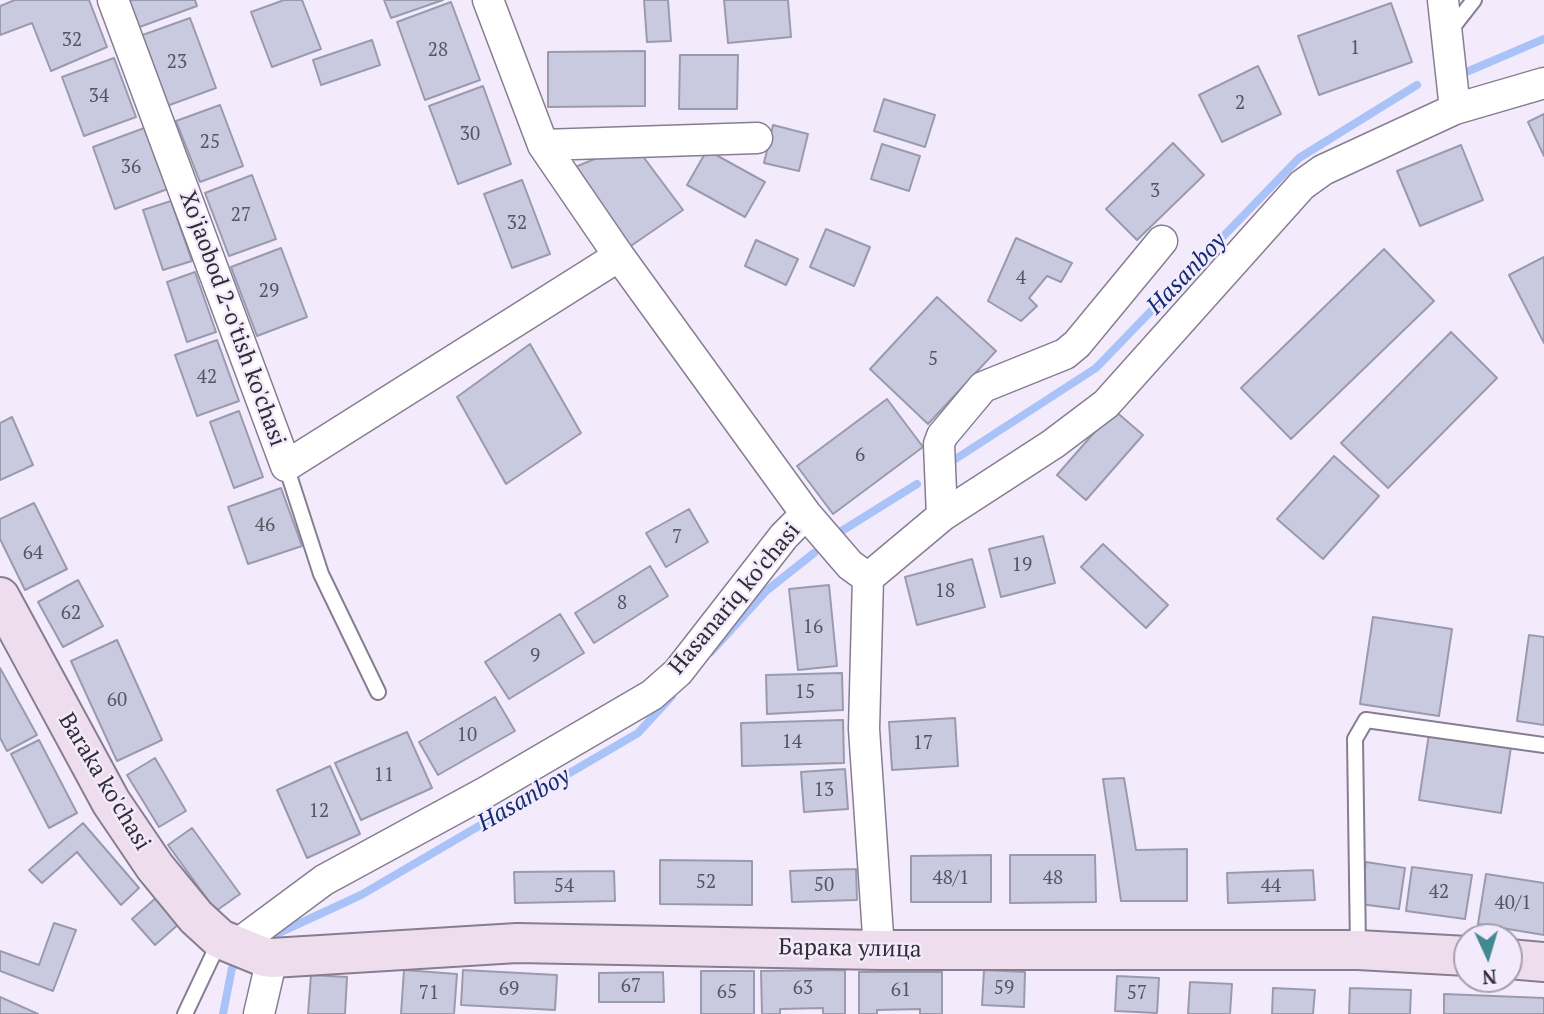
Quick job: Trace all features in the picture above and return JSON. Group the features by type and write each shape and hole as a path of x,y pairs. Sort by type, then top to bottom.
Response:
{"main road":[{"name":"Baraka ko'chasi","path":"0,597 111,802 168,884 196,917 248,950"},
{"name":"Барака улица","path":"248,950 517,943 879,950 1358,950 1453,955"},
{"path":"1523,960 1544,962"}],"street":[{"name":"Xo'jaobod 2-o'tish ko'chasi","path":"113,0 286,466 619,256"},
{"name":"Hasanariq ko'chasi","path":"488,0 543,145 619,256 806,514 850,565 868,578"},
{"path":"1443,0 1455,108"},
{"path":"879,950 864,729 868,578 942,516 1053,444 1106,404 1302,185 1323,170 1455,108 1544,83"},
{"path":"543,145 757,138"},
{"path":"942,516 939,444 942,436 983,387 1065,355 1162,241"},
{"name":"Hasanariq ko'chasi","path":"248,950 324,880 486,792 652,695 678,672 784,536 806,514"},
{"path":"248,950 259,1014"}],"lane":[{"path":"1447,34 1474,0"},
{"path":"286,466 321,573 378,692"},
{"path":"1358,950 1354,739 1366,720 1544,745"},
{"path":"185,1014 248,950"}],"building":[{"path":"15,0 89,0 107,47 51,71 32,23 0,35 0,6"},
{"path":"123,0 195,0 197,6 134,29"},
{"path":"284,0 302,0 321,49 272,67 251,12"},
{"path":"384,0 443,0 391,18"},
{"path":"644,0 668,0 671,41 647,42"},
{"path":"724,0 788,0 791,37 728,43"},
{"path":"451,2 480,80 425,100 397,22"},
{"path":"1391,3 1412,62 1319,95 1298,36"},
{"path":"190,18 216,88 164,107 137,37"},
{"path":"372,40 380,65 321,85 313,60"},
{"path":"645,51 645,106 548,107 548,52"},
{"path":"680,55 738,55 737,109 679,109"},
{"path":"114,58 136,117 84,136 62,77"},
{"path":"1258,66 1281,114 1222,142 1199,95"},
{"path":"483,86 511,164 458,184 429,106"},
{"path":"884,99 935,115 925,147 874,131"},
{"path":"220,105 243,166 200,182 176,121"},
{"path":"1544,114 1544,156 1528,122"},
{"path":"773,125 808,134 799,171 764,163"},
{"path":"147,127 170,188 115,209 93,147"},
{"path":"633,143 683,210 625,250 568,170"},
{"path":"1173,143 1204,175 1137,240 1106,209"},
{"path":"882,144 920,156 909,191 871,179"},
{"path":"1461,145 1483,200 1420,226 1397,171"},
{"path":"707,150 765,182 745,217 687,185"},
{"path":"252,175 276,239 229,256 205,193"},
{"path":"522,180 550,254 512,268 484,194"},
{"path":"171,201 192,261 163,270 143,210"},
{"path":"826,229 870,247 854,286 810,267"},
{"path":"1016,238 1072,263 1061,282 1047,276 1029,298 1037,306 1021,321 988,301"},
{"path":"756,240 798,259 786,285 745,266"},
{"path":"281,248 307,317 257,336 231,267"},
{"path":"1384,249 1434,301 1291,439 1241,388"},
{"path":"1544,257 1544,343 1509,275"},
{"path":"195,272 216,332 187,342 167,282"},
{"path":"937,297 996,351 928,424 870,369"},
{"path":"1451,332 1497,378 1388,488 1341,443"},
{"path":"217,340 239,401 197,416 175,355"},
{"path":"530,344 581,433 506,484 457,397"},
{"path":"887,399 923,447 833,514 797,466"},
{"path":"1114,410 1143,435 1086,500 1057,475"},
{"path":"239,411 263,477 234,488 210,422"},
{"path":"12,417 33,465 0,480 0,423"},
{"path":"1334,456 1379,496 1323,559 1277,519"},
{"path":"281,488 302,546 248,564 228,507"},
{"path":"34,503 67,569 25,590 0,539 0,519"},
{"path":"689,509 708,542 666,567 646,533"},
{"path":"1043,536 1055,583 1001,597 989,549"},
{"path":"1103,544 1168,605 1146,628 1081,567"},
{"path":"972,559 985,607 917,625 905,577"},
{"path":"650,566 668,596 594,643 575,613"},
{"path":"78,580 103,626 63,647 38,602"},
{"path":"829,585 837,666 798,670 789,589"},
{"path":"560,614 584,653 509,699 485,662"},
{"path":"1373,617 1452,629 1439,716 1360,704"},
{"path":"1529,635 1544,637 1544,725 1517,721"},
{"path":"117,640 162,740 117,761 71,661"},
{"path":"0,668 37,735 7,751 0,738"},
{"path":"842,673 843,710 767,714 766,675"},
{"path":"495,697 515,731 438,775 419,742"},
{"path":"955,718 958,766 892,770 889,722"},
{"path":"843,720 844,763 742,766 741,723"},
{"path":"407,732 432,788 361,820 335,763"},
{"path":"1429,734 1511,747 1501,813 1419,800"},
{"path":"39,740 77,813 49,828 11,754"},
{"path":"155,758 186,811 159,827 127,775"},
{"path":"330,766 360,834 307,858 277,790"},
{"path":"845,769 848,809 804,812 801,772"},
{"path":"1124,778 1136,850 1187,849 1187,901 1121,901 1103,779"},
{"path":"83,823 139,888 121,905 77,852 42,883 29,870"},
{"path":"192,828 240,894 216,911 168,845"},
{"path":"991,855 991,902 911,902 911,856"},
{"path":"1010,855 1095,855 1096,902 1010,903"},
{"path":"660,860 752,861 752,905 660,904"},
{"path":"1366,862 1405,868 1399,909 1360,904"},
{"path":"1412,867 1472,875 1465,919 1406,911"},
{"path":"856,869 857,900 792,902 790,871"},
{"path":"1313,870 1315,900 1228,903 1227,873"},
{"path":"614,871 615,901 515,903 514,872"},
{"path":"1486,874 1544,883 1544,935 1523,932 1523,923 1478,923"},
{"path":"157,897 180,923 155,945 132,919"},
{"path":"54,923 76,930 53,991 0,971 0,951 39,965"},
{"path":"404,970 457,974 454,1014 401,1014"},
{"path":"463,970 557,975 555,1010 461,1005"},
{"path":"845,970 845,1014 823,1014 823,1008 780,1009 780,1014 762,1014 761,971"},
{"path":"984,970 1025,972 1024,1007 982,1005"},
{"path":"701,971 754,971 754,1014 701,1014"},
{"path":"663,972 664,1002 599,1002 599,973"},
{"path":"859,972 942,972 942,1014 920,1014 920,1009 877,1010 877,1014 859,1014"},
{"path":"311,975 347,977 345,1014 308,1014"},
{"path":"1117,976 1159,978 1157,1013 1115,1011"},
{"path":"1190,982 1232,984 1230,1014 1188,1014"},
{"path":"1273,988 1315,990 1313,1014 1272,1014"},
{"path":"1350,988 1411,990 1410,1014 1349,1014"},
{"path":"1444,994 1544,998 1544,1014 1444,1014"},
{"path":"0,997 38,1014 0,1014"}],"waterway":[{"name":"Hasanboy","path":"1464,73 1544,39"},
{"name":"Hasanboy","path":"954,460 1096,368 1299,158 1417,85"},
{"name":"Hasanboy","path":"840,532 917,484"},
{"name":"Hasanboy","path":"711,652 766,591 814,553"},
{"name":"Hasanboy","path":"268,938 361,895 638,733 672,696"},
{"name":"Hasanboy","path":"223,1014 232,968 242,959"}]}
